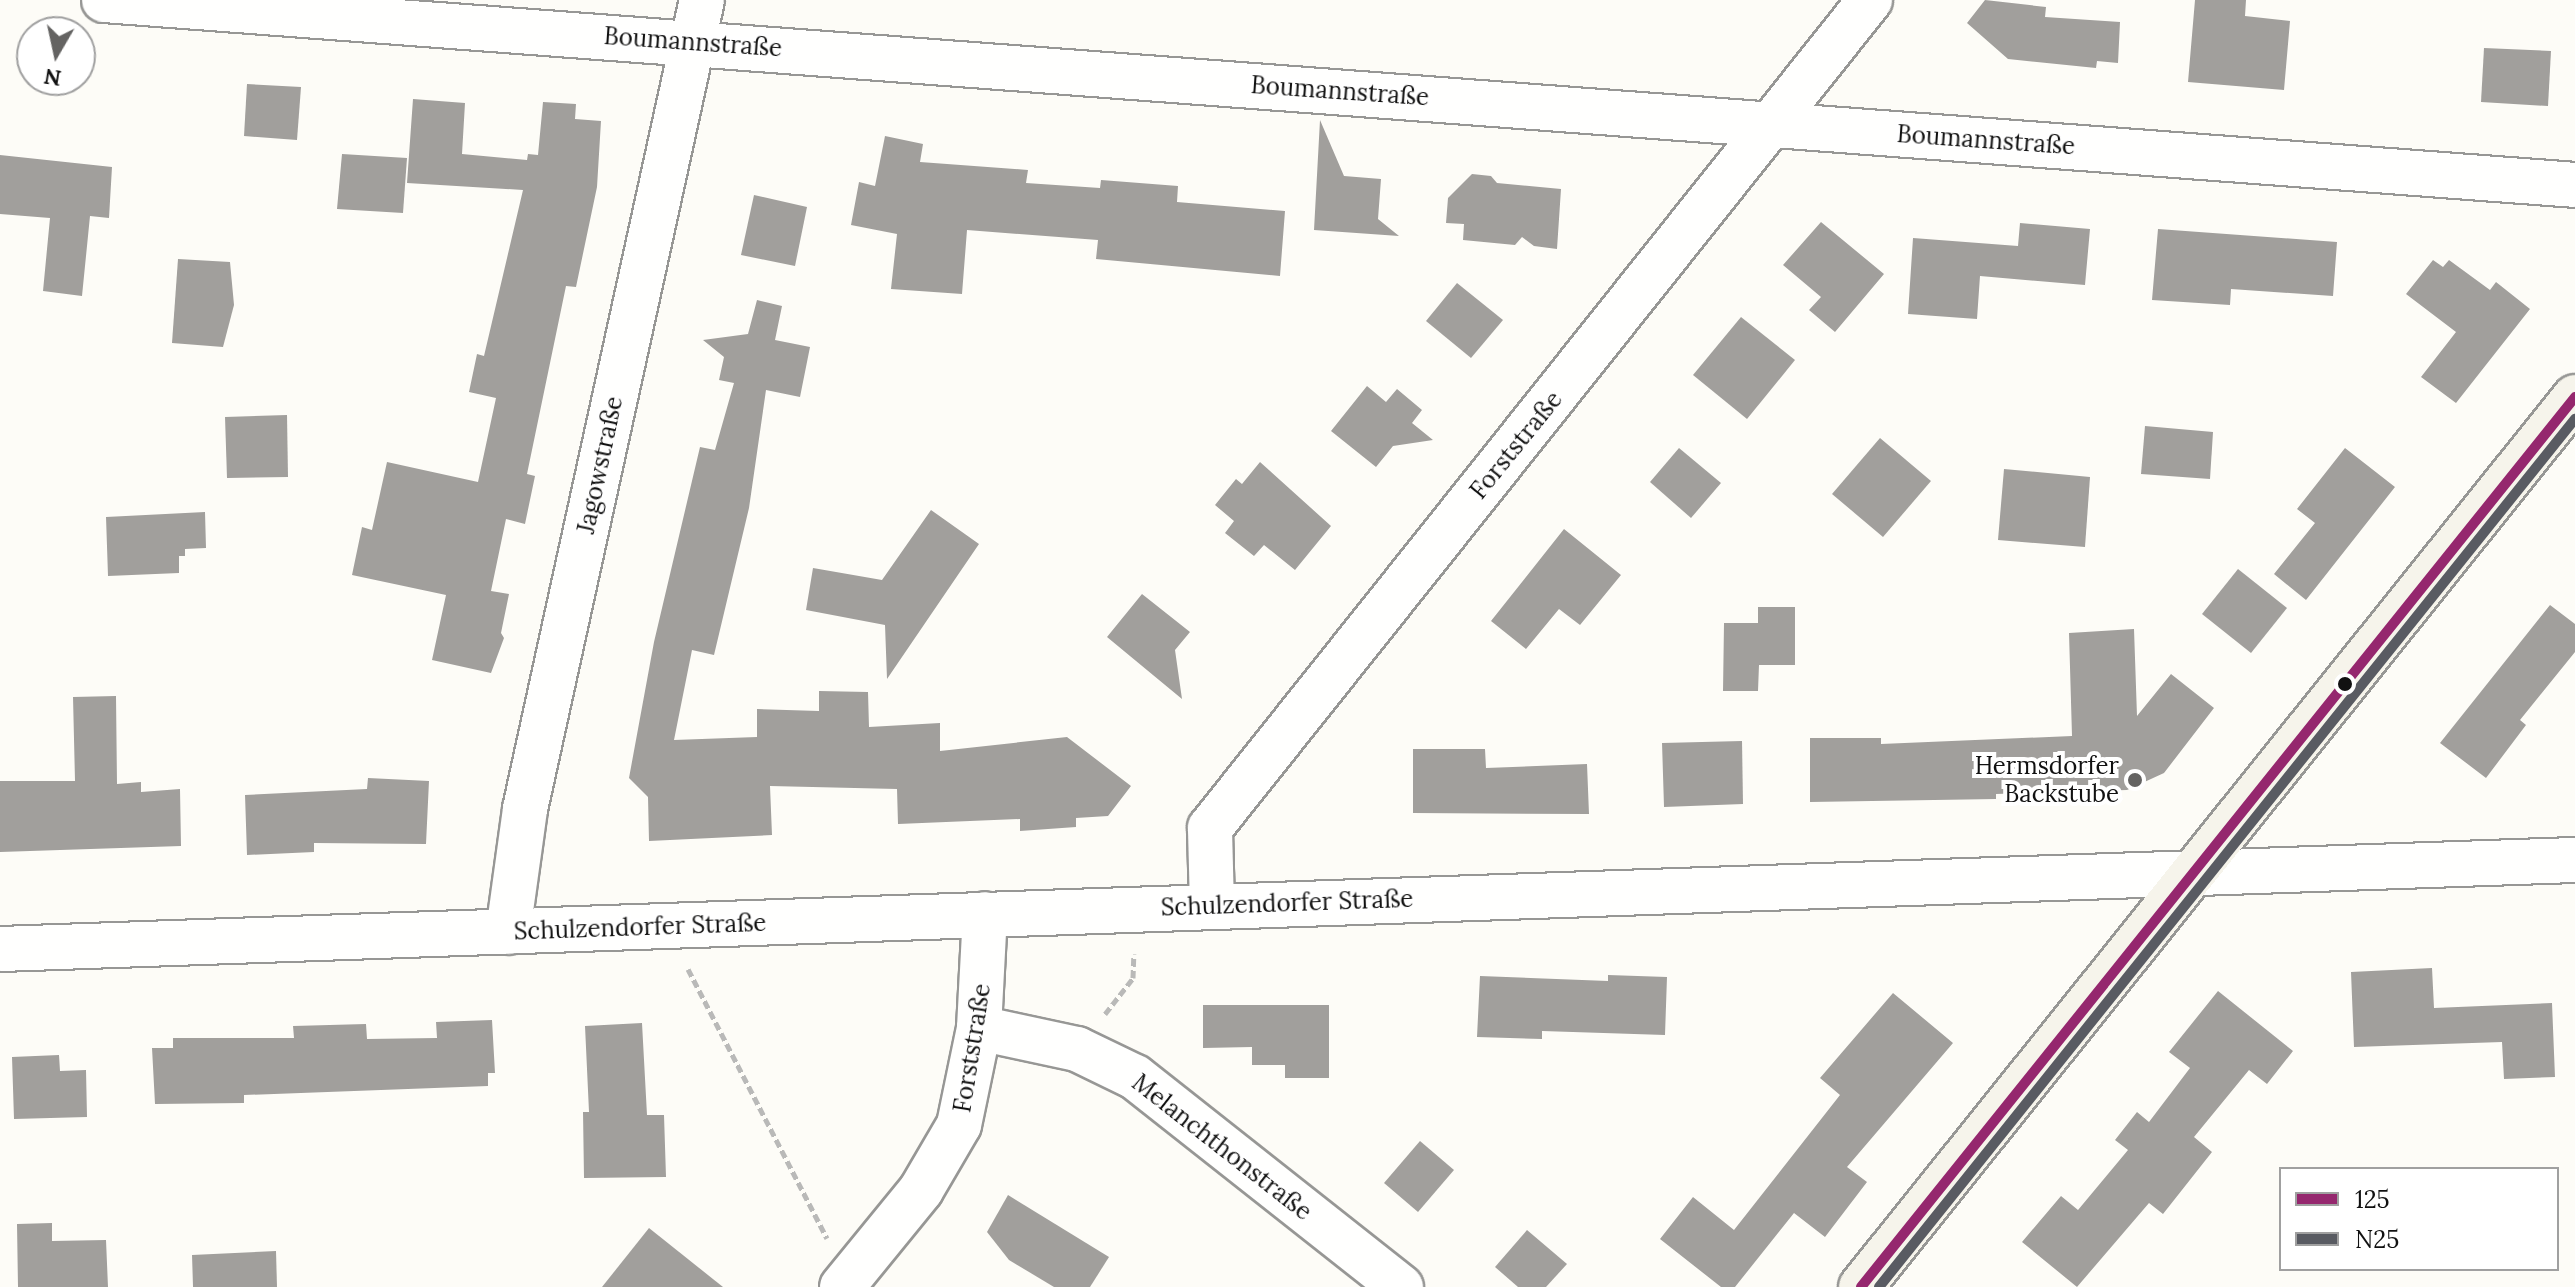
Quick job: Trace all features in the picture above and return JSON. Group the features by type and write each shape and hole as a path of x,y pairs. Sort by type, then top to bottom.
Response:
{"main road":[{"path":"1861,1287 2191,871 2575,397"}],"street":[{"name":"Boumannstraße","path":"104,0 2575,185"},
{"name":"Jagowstraße","path":"508,932 525,809 702,0"},
{"name":"Forststraße","path":"1212,906 1210,828 1870,0"},
{"name":"Schulzendorfer Straße","path":"0,949 2575,860"},
{"name":"Forststraße","path":"842,1287 921,1190 959,1125 979,1028 985,914"},
{"name":"Melanchthonstraße","path":"979,1028 1077,1049 1135,1077 1401,1287"}],"path":[{"path":"1096,1024 1133,978 1134,949"},
{"path":"686,965 827,1239"}],"building":[{"path":"1985,0 2046,7 2045,17 2120,22 2118,63 2097,61 2096,68 2008,59 1967,23"},
{"path":"2195,0 2246,0 2245,16 2290,21 2284,90 2188,82"},
{"path":"2484,48 2551,51 2548,106 2481,102"},
{"path":"247,84 301,87 297,140 244,136"},
{"path":"413,99 465,103 462,154 527,160 528,154 538,155 543,102 576,104 575,119 601,121 597,187 576,287 566,286 527,474 535,476 525,524 506,519 491,591 509,594 501,633 504,638 491,673 432,660 446,595 352,575 362,527 372,530 387,462 478,482 496,398 469,392 477,354 484,356 523,190 407,183"},
{"path":"1320,120 1344,176 1381,179 1378,219 1399,236 1314,230"},
{"path":"885,136 923,144 920,162 1028,170 1026,183 1100,188 1101,180 1178,186 1177,202 1285,211 1280,276 1096,259 1098,240 967,230 962,294 891,289 897,234 851,225 859,182 875,186"},
{"path":"342,154 407,158 403,213 337,209"},
{"path":"0,155 112,167 109,218 90,216 82,296 43,291 50,218 0,214"},
{"path":"1472,174 1491,176 1497,183 1561,189 1557,249 1534,246 1522,237 1515,245 1463,240 1464,224 1446,223 1448,198"},
{"path":"754,195 807,207 795,266 741,255"},
{"path":"1821,222 1884,274 1835,332 1809,310 1821,297 1783,265"},
{"path":"2020,223 2090,229 2085,285 1980,276 1977,319 1908,314 1913,238 2018,246"},
{"path":"2158,229 2337,242 2333,296 2231,289 2230,305 2152,300"},
{"path":"178,259 230,262 234,305 223,347 172,343"},
{"path":"2433,260 2443,267 2449,260 2490,290 2496,282 2530,309 2456,403 2421,377 2456,332 2406,294"},
{"path":"1457,283 1503,320 1471,358 1426,321"},
{"path":"757,300 782,306 775,340 810,347 800,397 766,390 749,508 714,655 692,650 674,740 757,737 757,709 819,711 819,691 868,692 869,727 940,723 940,751 1067,737 1131,786 1108,816 1076,818 1076,827 1020,831 1020,819 898,824 897,789 770,786 772,835 649,841 648,797 629,778 654,642 700,447 715,450 734,383 719,380 724,357 703,340 748,334"},
{"path":"1741,317 1795,360 1747,419 1693,375"},
{"path":"1367,386 1386,402 1397,389 1422,410 1412,423 1433,440 1393,446 1376,467 1331,431"},
{"path":"287,415 288,477 227,478 225,417"},
{"path":"2145,426 2213,432 2210,479 2141,474"},
{"path":"1880,438 1931,481 1883,537 1832,494"},
{"path":"1679,448 1721,483 1691,518 1650,482"},
{"path":"2345,448 2395,487 2306,600 2274,574 2315,523 2297,509"},
{"path":"1260,462 1331,526 1295,570 1264,545 1254,556 1225,533 1234,521 1215,505 1236,479 1242,484"},
{"path":"2004,469 2090,477 2085,547 1998,540"},
{"path":"931,510 979,544 887,679 885,625 806,610 813,568 882,580"},
{"path":"205,512 206,548 185,549 185,556 179,556 179,573 108,576 106,517"},
{"path":"1564,529 1621,575 1580,625 1559,609 1526,649 1491,621"},
{"path":"2238,569 2287,608 2251,653 2202,614"},
{"path":"1142,594 1190,632 1175,650 1182,699 1107,637"},
{"path":"2550,605 2575,624 2575,652 2520,720 2526,725 2486,778 2440,743"},
{"path":"1758,607 1795,607 1795,665 1759,665 1758,691 1723,691 1724,623 1758,623"},
{"path":"2134,629 2137,716 2171,674 2214,708 2164,773 2127,790 1996,794 1996,799 1810,802 1810,738 1881,738 1881,744 2072,736 2069,633"},
{"path":"116,696 117,784 141,782 141,792 180,789 181,846 0,852 0,781 75,781 73,697"},
{"path":"1742,741 1743,804 1664,807 1662,743"},
{"path":"1413,749 1485,749 1486,768 1587,764 1589,814 1413,813"},
{"path":"368,778 429,781 426,844 314,843 314,852 247,855 245,795 367,789"},
{"path":"2432,968 2434,1008 2552,1003 2555,1077 2504,1079 2502,1042 2354,1047 2351,972"},
{"path":"1608,975 1667,977 1665,1035 1542,1031 1542,1039 1477,1037 1480,976 1608,981"},
{"path":"2218,991 2293,1051 2267,1084 2249,1070 2194,1137 2212,1152 2163,1214 2149,1203 2077,1287 2022,1242 2061,1196 2078,1210 2128,1150 2115,1140 2137,1112 2149,1122 2190,1068 2169,1052"},
{"path":"1893,993 1953,1043 1847,1167 1867,1182 1825,1237 1794,1213 1735,1287 1721,1287 1660,1239 1693,1197 1734,1230 1840,1095 1820,1078"},
{"path":"1203,1005 1329,1005 1329,1078 1285,1078 1285,1065 1252,1065 1252,1047 1203,1048"},
{"path":"492,1020 495,1073 488,1073 488,1086 244,1095 244,1103 155,1104 152,1048 173,1048 173,1038 294,1038 293,1026 366,1024 367,1039 437,1038 436,1022"},
{"path":"642,1023 647,1115 664,1115 666,1177 584,1178 583,1112 589,1112 585,1026"},
{"path":"59,1055 60,1071 86,1070 87,1117 14,1119 12,1057"},
{"path":"1420,1141 1454,1170 1418,1212 1384,1183"},
{"path":"1008,1195 1109,1257 1090,1287 1054,1287 1009,1260 987,1232"},
{"path":"52,1223 52,1241 106,1240 108,1287 18,1287 17,1224"},
{"path":"649,1228 723,1287 602,1287"},
{"path":"1527,1230 1567,1264 1546,1287 1518,1287 1495,1267"},
{"path":"276,1251 277,1287 193,1287 192,1255"}],"transit line":[{"name":"125","path":"1861,1287 2575,397"},
{"name":"N25","path":"1879,1287 2575,419"}],"place":[{"name":"Hermsdorfer Backstube","path":"2135,780"}]}
